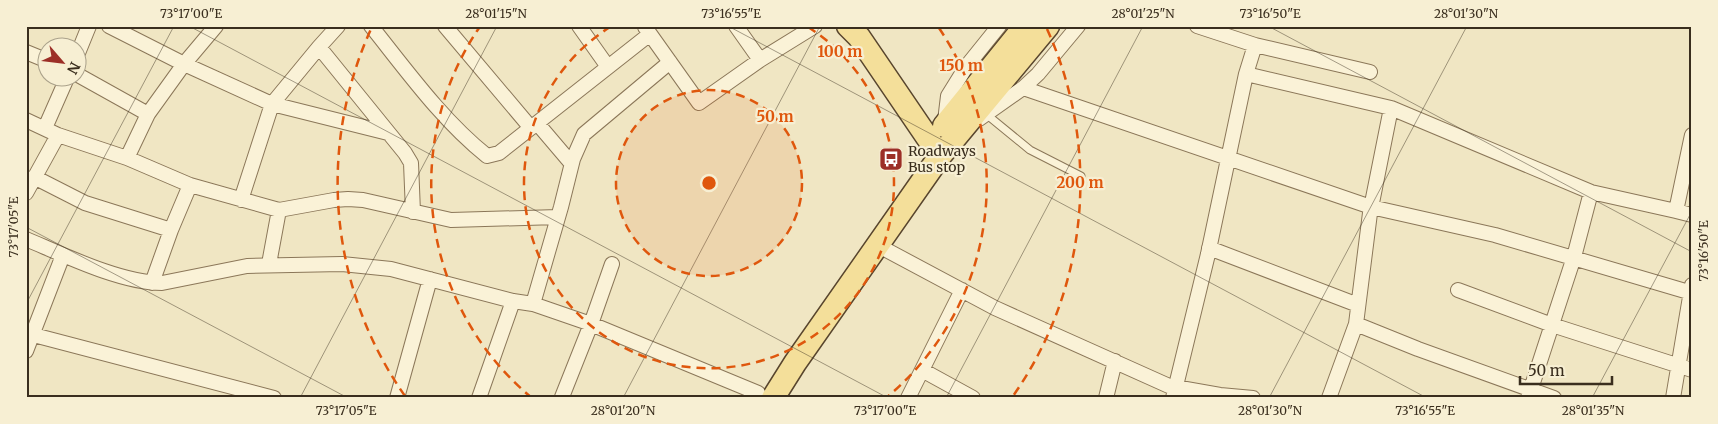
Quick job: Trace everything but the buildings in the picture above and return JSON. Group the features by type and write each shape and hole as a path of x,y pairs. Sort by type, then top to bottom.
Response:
{"main road":[{"path":"762,396 879,217 1025,26"},
{"path":"762,396 795,363 877,245 938,142 1048,26"},
{"path":"854,30 938,142"}],"street":[{"path":"84,38 89,26"},
{"path":"109,26 184,64 272,104 388,133"},
{"path":"128,158 148,114 184,64 216,26"},
{"path":"242,200 272,104 319,46 338,26"},
{"path":"371,26 444,116 487,156 499,153 534,126 608,67 647,30 699,103 760,60 815,26"},
{"path":"445,26 534,126 572,163"},
{"path":"579,26 608,67"},
{"path":"736,26 760,60"},
{"path":"938,142 948,96 966,67 999,26"},
{"path":"938,142 985,114 1023,88 1038,74 1078,26"},
{"path":"1197,26 1255,45 1370,72"},
{"path":"1174,392 1209,248 1246,74 1255,45"},
{"path":"319,46 411,162 413,212"},
{"path":"26,52 38,57"},
{"path":"533,304 572,163 584,134 670,62"},
{"path":"1246,74 1391,108 1591,192 1692,215"},
{"path":"88,81 148,114"},
{"path":"44,128 62,88"},
{"path":"1023,88 1371,207 1495,235 1691,290 1685,367 1673,398"},
{"path":"1329,398 1356,324 1371,207 1391,108"},
{"path":"26,120 58,135 128,158 190,185 279,210 348,198 451,220 558,217"},
{"path":"26,193 58,135"},
{"path":"1676,211 1691,142"},
{"path":"34,177 85,203 171,230"},
{"path":"152,283 190,185"},
{"path":"1529,393 1574,257 1591,192"},
{"path":"269,264 279,210"},
{"path":"26,239 130,279 152,283 162,283 247,266 269,264 342,264 391,269 513,301 533,304 591,324 762,396"},
{"path":"877,245 995,308 1169,386 1174,392 1253,398"},
{"path":"1209,248 1358,305"},
{"path":"26,351 29,334 64,255"},
{"path":"563,398 612,264"},
{"path":"397,398 430,279"},
{"path":"908,398 962,290"},
{"path":"1458,290 1552,325 1685,367"},
{"path":"479,398 513,301"},
{"path":"1356,324 1529,393 1554,398"},
{"path":"29,334 254,395 274,398"},
{"path":"1106,398 1114,361"},
{"path":"922,370 973,398"}],"lane":[{"path":"985,114 1030,150 1081,176"}],"place":[{"name":"Roadways Bus stop","path":"891,159"}]}
